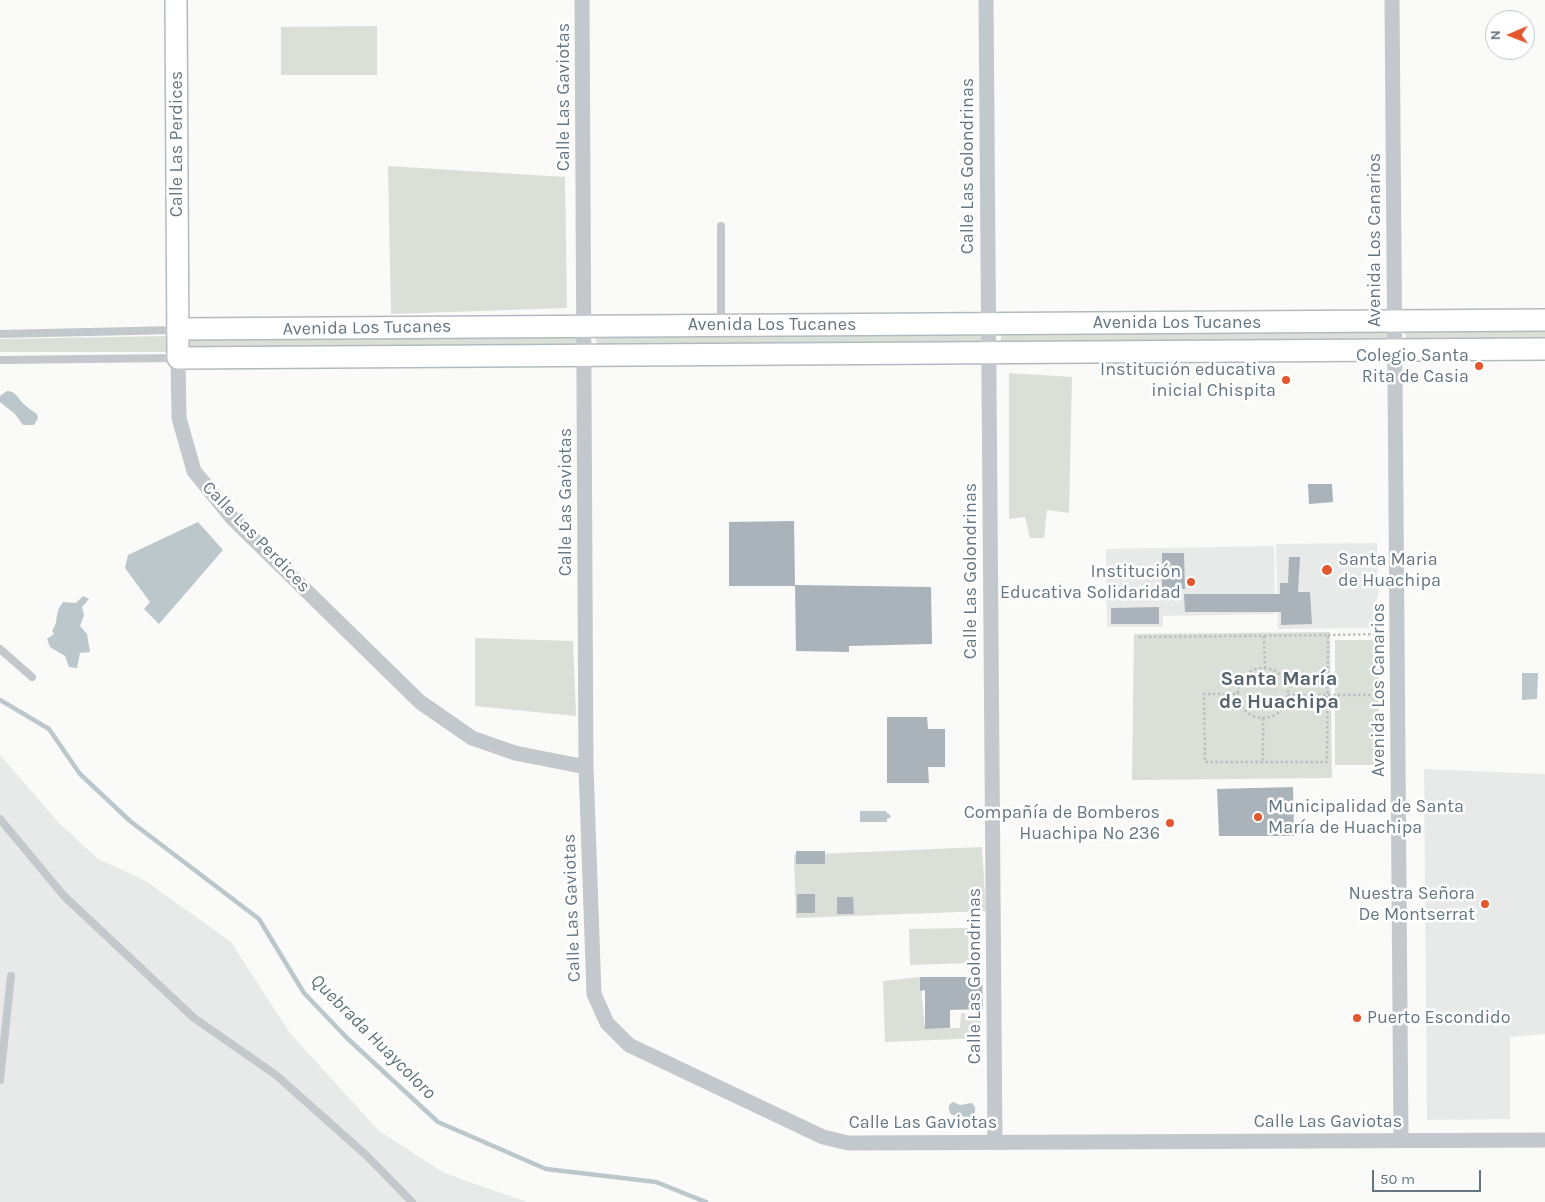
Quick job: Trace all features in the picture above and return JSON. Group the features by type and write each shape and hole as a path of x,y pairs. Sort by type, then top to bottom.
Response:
{"street":[{"name":"Calle Las Perdices","path":"176,0 179,418 194,471 233,518 420,702 472,738 515,753 586,767"},
{"name":"Calle Las Gaviotas","path":"582,0 586,767 594,994 607,1023 629,1045 824,1137 848,1143 1545,1140"},
{"name":"Calle Las Golondrinas","path":"986,0 995,1142"},
{"name":"Avenida Los Canarios","path":"1392,0 1401,1140"},
{"name":"Avenida Los Tucanes","path":"178,330 1545,320"},
{"name":"Avenida Los Tucanes","path":"178,358 1545,349"}],"lane":[{"path":"721,226 721,325"},
{"name":"Avenida Los Tucanes","path":"0,334 178,330"},
{"name":"Avenida Los Tucanes","path":"0,360 178,358"},
{"path":"0,649 32,677"},
{"path":"0,819 64,896 194,1018 276,1075 367,1156 412,1202"},
{"path":"0,1080 11,976"}],"path":[{"path":"1139,637 1397,634"},
{"path":"1239,694 1204,694 1205,762 1327,762 1328,635"},
{"path":"1264,636 1265,667"},
{"path":"1265,667 1272,669 1285,679 1288,695 1286,703 1281,710 1275,715 1263,717 1250,714 1240,701 1239,694 1240,684 1244,677 1249,672 1265,667"},
{"path":"1288,695 1398,695"},
{"path":"1263,717 1263,762"}],"shaded area":[{"path":"377,26 377,75 281,75 281,27"},
{"path":"388,166 565,177 567,308 391,314"},
{"path":"1545,326 1545,340 1406,340 1405,329"},
{"path":"1388,327 1389,338 1387,340 1001,343 1001,331"},
{"path":"577,332 578,346 191,348 189,342 191,338"},
{"path":"984,333 982,344 600,347 595,337 597,335"},
{"path":"171,336 171,352 0,352 0,339"},
{"path":"1009,373 1072,377 1069,513 1047,510 1044,538 1030,538 1025,517 1009,519"},
{"path":"7,391 15,394 23,404 37,414 38,418 34,425 23,425 15,414 0,402 0,396"},
{"path":"198,522 223,550 159,624 144,609 150,602 125,568 128,555"},
{"name":"Santa Maria de Huachipa","path":"1377,543 1378,596 1374,604 1373,614 1379,614 1379,628 1278,629 1276,544"},
{"name":"Institución Educativa Solidaridad","path":"1274,546 1275,614 1163,616 1163,627 1107,627 1106,549"},
{"path":"83,596 89,599 82,607 84,615 80,626 87,634 90,652 80,653 77,668 69,667 65,656 50,647 47,639 54,634 52,631 56,624 58,610 63,602 76,603"},
{"path":"1330,632 1332,778 1132,780 1134,634"},
{"path":"475,638 573,641 576,716 475,706"},
{"path":"1335,640 1379,640 1379,765 1335,765"},
{"path":"1522,673 1538,673 1537,699 1522,700"},
{"path":"0,755 59,823 97,858 146,881 231,942 290,1033 378,1130 444,1173 527,1202 0,1202"},
{"name":"Nuestra Señora De Montserrat","path":"1424,769 1545,774 1545,1034 1510,1037 1510,1119 1427,1120"},
{"path":"860,811 886,811 891,817 887,819 887,822 860,822"},
{"path":"982,847 986,911 796,918 794,855"},
{"path":"968,928 969,963 910,965 909,929"},
{"path":"920,977 925,1029 960,1028 961,1013 980,1015 981,1038 885,1042 883,981"},
{"path":"953,1102 960,1105 972,1103 975,1107 975,1113 965,1118 961,1115 952,1115 949,1108"}],"building":[{"path":"1308,484 1332,484 1333,502 1309,504"},
{"path":"794,521 795,586 729,586 729,522"},
{"path":"1162,553 1184,553 1185,589 1162,590"},
{"path":"1289,557 1300,557 1298,592 1310,592 1312,624 1281,625 1281,612 1185,612 1184,594 1280,594 1280,583 1288,583"},
{"path":"795,585 931,587 932,644 849,646 849,652 796,651"},
{"path":"1159,607 1159,624 1111,624 1111,608"},
{"path":"887,717 927,717 928,729 945,729 945,767 928,767 929,783 887,783"},
{"path":"1293,787 1294,836 1219,836 1217,789"},
{"path":"796,851 825,851 825,864 796,864"},
{"path":"797,894 815,894 815,913 797,913"},
{"path":"837,897 853,897 854,914 837,914"},
{"path":"920,977 982,977 983,1009 950,1010 950,1028 925,1029 925,990 920,991"}],"waterway":[{"name":"Quebrada Huaycoloro","path":"0,700 49,729 80,774 130,821 259,919 304,993 347,1038 438,1122 546,1169 656,1182 706,1202"}],"place":[{"name":"Colegio Santa Rita de Casia","path":"1479,366"},
{"name":"Institución educativa inicial Chispita","path":"1286,380"},
{"name":"Santa Maria de Huachipa","path":"1327,570"},
{"name":"Institución Educativa Solidaridad","path":"1191,582"},
{"name":"Municipalidad de Santa María de Huachipa","path":"1258,817"},
{"name":"Compañía de Bomberos Huachipa Nº 236","path":"1170,823"},
{"name":"Nuestra Señora De Montserrat","path":"1485,904"},
{"name":"Puerto Escondido","path":"1357,1018"}],"district":[{"name":"Santa María de Huachipa","path":"1279,690"}]}
